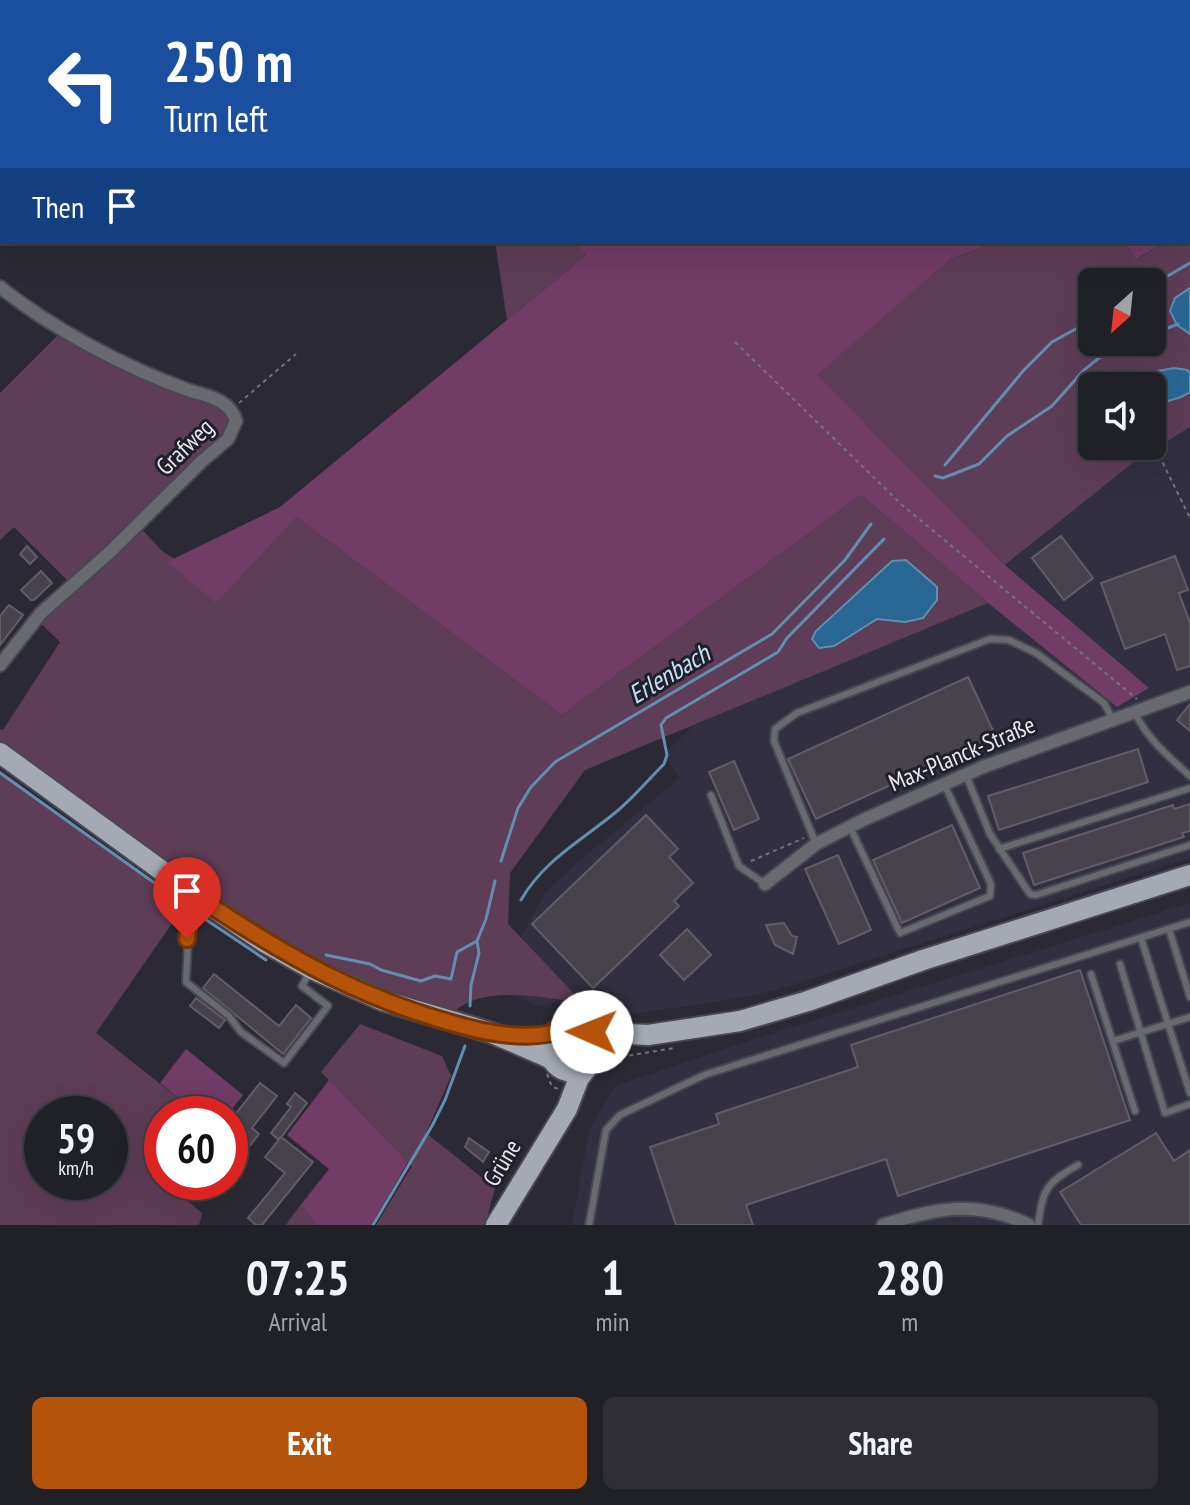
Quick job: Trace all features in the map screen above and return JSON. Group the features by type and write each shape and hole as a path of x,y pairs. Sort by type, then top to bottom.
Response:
{"main road":[{"path":"0,753 198,897 264,942 312,969 398,1006 492,1033 572,1073 648,1035"},
{"path":"492,1033 546,1034 576,1024 592,1032 648,1035 740,1021 1190,875"},
{"path":"555,1032 549,1045 555,1063"},
{"path":"591,1064 597,1045 592,1032"},
{"name":"Grüne","path":"553,1129 560,1089 555,1063"},
{"name":"Grüne","path":"496,1225 567,1109 579,1078 591,1064"}],"street":[{"name":"Grafweg","path":"0,287 36,313 123,362 161,380 220,401 232,410 236,421 228,439 41,613 0,665"},
{"name":"Max-Planck-Straße","path":"765,884 816,844 966,774 1190,692"},
{"path":"883,1225 938,1210 967,1207 994,1211 1029,1225"}],"lane":[{"path":"816,844 774,741 775,729 797,713 990,639 1009,640 1036,653 1104,703 1112,718"},
{"path":"1134,711 1143,731 1190,776"},
{"path":"966,774 990,834 1026,890 1036,895 1190,845"},
{"path":"850,827 900,933 990,896 991,884 944,784"},
{"path":"999,849 1190,788"},
{"path":"711,795 739,866 765,884"},
{"path":"198,897 190,911 186,982 229,1016 241,1032 284,1063 328,1006 302,986 312,969"},
{"path":"589,1225 606,1130 620,1115 704,1075 1190,922"},
{"path":"1169,929 1190,997"},
{"path":"1141,938 1190,1093"},
{"path":"1120,964 1165,1113 1190,1104"},
{"path":"1091,974 1135,1111"},
{"path":"1113,1041 1190,1017"},
{"path":"1038,1225 1040,1206 1050,1181 1078,1165"}],"path":[{"path":"735,342 902,505 1125,689"},
{"path":"232,410 296,354"},
{"path":"1161,460 1190,518"}],"shaded area":[{"path":"495,244 576,244 586,255 507,320"},
{"path":"576,244 991,244 951,259 817,375 1005,565 1149,688 1117,707 861,495 562,715 296,517 216,603 167,562 280,507 586,255"},
{"path":"991,244 1126,244 1137,260 1161,244 1190,244 1190,288 1175,298 1184,331 1190,334 1190,373 1187,370 1166,374 1078,372 1078,460 1137,460 1005,565 816,375 951,259"},
{"path":"1126,244 1161,244 1136,260"},
{"path":"62,331 211,400 231,418 224,436 69,582 14,527 0,540 0,393"},
{"path":"1190,392 1190,427 1166,442 1166,402"},
{"path":"1190,427 1190,858 772,991 728,1000 617,1016 603,1005 563,1000 541,1007 494,989 545,893 680,778 664,755 695,724 988,603 1117,707 1149,688 1006,565 1134,462 1166,460 1166,442"},
{"path":"861,495 988,603 585,770 510,873 508,924 583,1003 532,996 496,996 464,1004 452,1014 367,985 326,966 249,920 0,743 0,729 3,730 60,642 37,620 139,526 162,551 175,559 168,562 296,517 562,715"},
{"path":"0,770 184,906 96,1033 175,1096 144,1096 144,1200 187,1200 202,1213 199,1225 0,1225"},
{"path":"1190,903 1190,1225 572,1225 590,1128 615,1086 739,1044"},
{"path":"360,1024 442,1056 451,1076 426,1133 495,1188 485,1225 376,1225 412,1166 321,1072"},
{"path":"186,1049 243,1095 176,1096 160,1083"},
{"path":"329,1080 408,1162 371,1225 315,1225 302,1205 285,1225 329,1169 287,1135"},
{"path":"302,1204 315,1225 286,1225"}],"water":[{"path":"1190,288 1190,334 1177,325 1170,311 1175,298"},
{"path":"1174,368 1187,370 1190,373 1190,392 1166,402 1166,372 1153,372"},
{"path":"906,560 937,587 937,600 923,618 905,622 877,619 834,646 819,648 812,639 816,631 892,561"}],"building":[{"path":"1061,536 1093,578 1064,600 1032,558"},
{"path":"27,546 37,557 30,564 20,554"},
{"path":"1175,556 1188,590 1179,593 1190,623 1190,666 1177,670 1165,634 1125,649 1101,583"},
{"path":"41,571 52,583 31,600 21,590"},
{"path":"9,605 23,615 0,645 0,616"},
{"path":"968,677 996,737 816,819 788,759"},
{"path":"1190,704 1190,731 1177,720"},
{"path":"1138,749 1148,782 999,830 988,796"},
{"path":"734,761 759,819 734,830 709,772"},
{"path":"1190,804 1190,831 1182,833 1184,837 1034,885 1023,853 1173,805 1174,809"},
{"path":"646,815 678,849 669,857 693,883 674,901 679,906 593,988 532,924"},
{"path":"952,825 980,888 902,923 873,860"},
{"path":"838,855 871,930 839,944 805,869"},
{"path":"784,923 792,936 797,937 793,954 775,945 766,925"},
{"path":"687,929 711,955 684,980 660,955"},
{"path":"1080,970 1130,1120 898,1196 886,1159 746,1205 753,1225 676,1225 650,1147 719,1124 716,1114 858,1067 851,1045"},
{"path":"214,974 279,1026 296,1005 311,1018 283,1054 203,988"},
{"path":"196,998 225,1020 219,1028 190,1006"},
{"path":"260,1083 277,1096 252,1128 259,1134 248,1148 248,1098"},
{"path":"295,1093 307,1103 279,1140 271,1133 291,1107 287,1104"},
{"path":"1156,1133 1174,1161 1190,1150 1190,1225 1081,1225 1060,1192"},
{"path":"281,1137 313,1162 262,1225 256,1225 248,1218 285,1173 265,1157"},
{"path":"469,1138 489,1152 483,1162 465,1147"}],"waterway":[{"name":"Erlenbach","path":"1166,277 1190,263"},
{"path":"1166,329 1178,324"},
{"name":"Erlenbach","path":"945,465 1024,370 1052,342 1078,328"},
{"path":"935,476 943,478 979,464 1007,436 1052,406 1084,370 1104,356"},
{"name":"Erlenbach","path":"501,861 518,808 531,787 555,762 772,634 845,560 871,524"},
{"path":"521,900 552,862 622,807 664,764 667,755 661,725 666,718 778,652 787,638 884,539"},
{"path":"0,773 184,904"},
{"name":"Erlenbach","path":"470,1006 471,985 479,953 477,941 495,881"},
{"path":"199,915 266,960"},
{"path":"326,955 370,964 421,981 435,976 451,979 457,952 477,941"},
{"name":"Erlenbach","path":"373,1225 432,1126 465,1046"}],"route":[{"path":"187,939 190,911 198,897 264,942 312,969 358,991 412,1011 492,1033 546,1034 570,1024 592,1032"}]}
